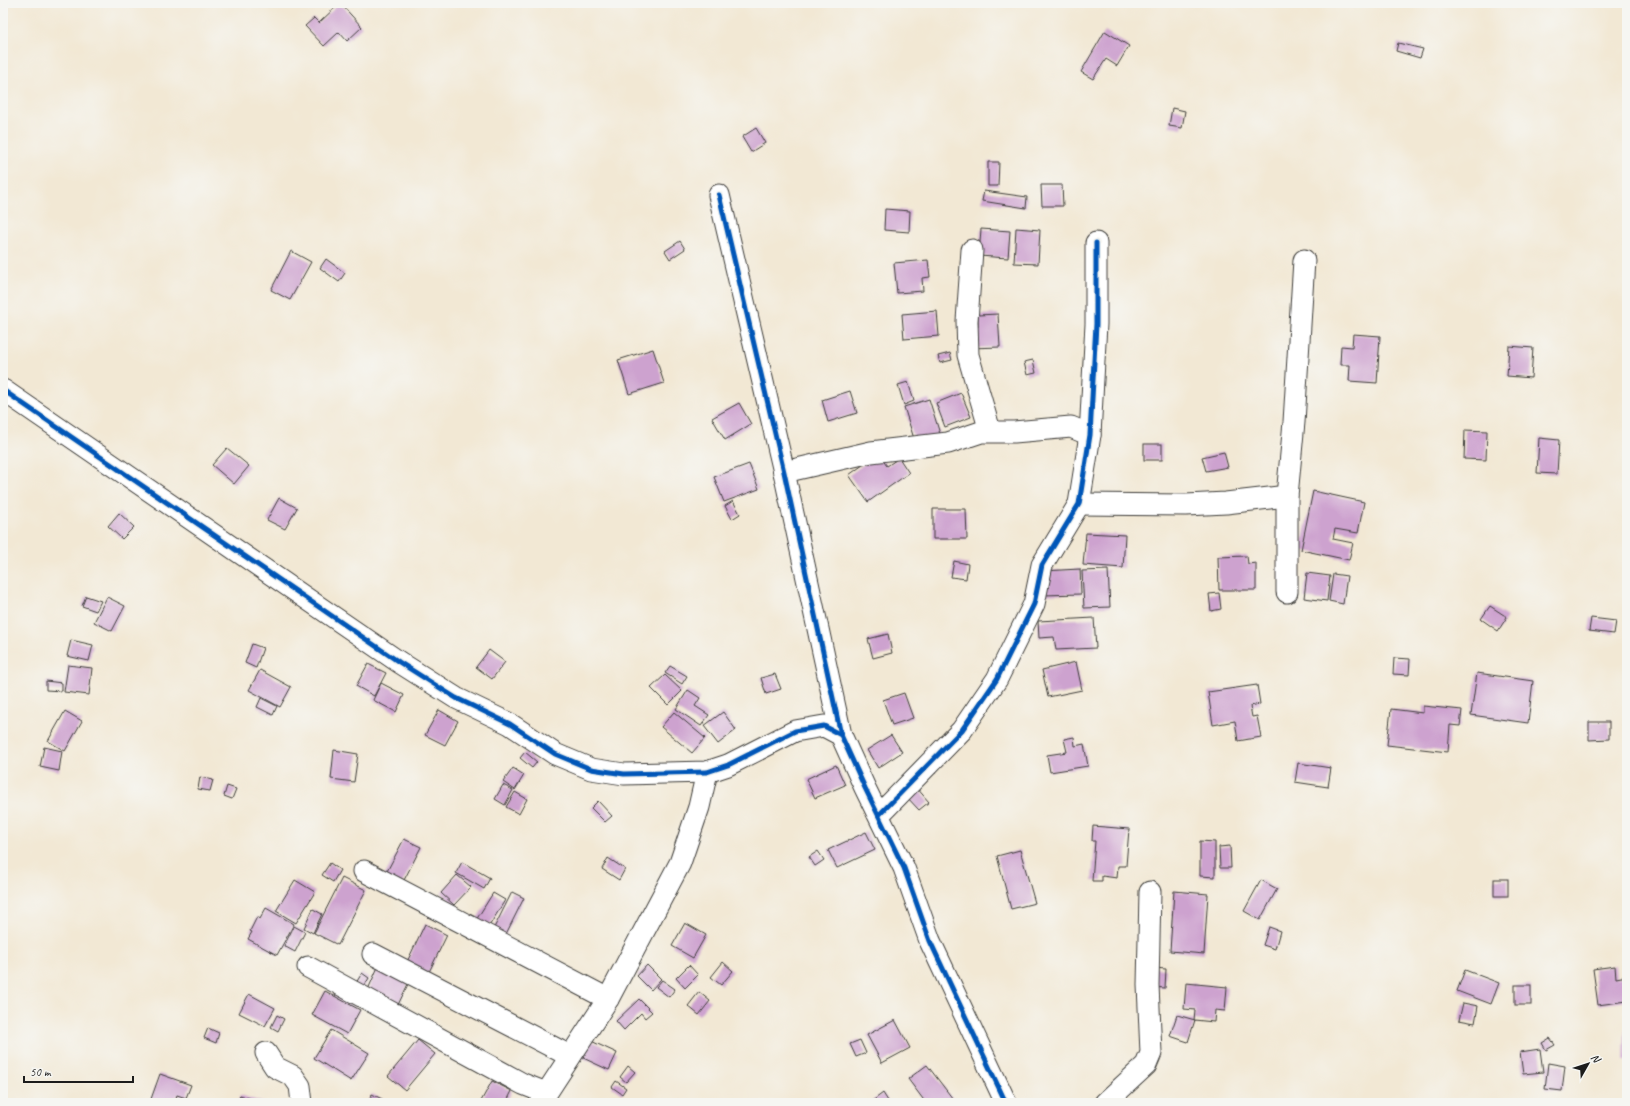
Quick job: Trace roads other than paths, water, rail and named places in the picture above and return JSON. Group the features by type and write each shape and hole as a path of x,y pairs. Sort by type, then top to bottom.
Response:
{"street":[{"path":"719,196 784,472 841,735 904,868 930,940 1006,1103"},
{"path":"879,815 962,730 997,679 1034,604 1042,565 1078,504 1090,435 1096,324 1096,243"},
{"path":"972,250 967,321 968,355 990,431"},
{"path":"1287,592 1287,496 1294,422 1304,260"},
{"path":"3,390 399,662 456,698 510,724 555,754 591,769 624,774 707,772 728,765 795,731 824,726 841,735"},
{"path":"784,472 871,452 948,443 981,432 1014,432 1071,427 1090,435"},
{"path":"1078,504 1202,504 1287,496"},
{"path":"308,966 523,1084 543,1098 608,999 680,863 699,807 707,772"},
{"path":"364,871 608,999"},
{"path":"1105,1103 1146,1065 1151,1053 1148,985 1150,892"},
{"path":"373,954 570,1056"},
{"path":"266,1054 275,1067 293,1076 300,1086 302,1103"}]}
